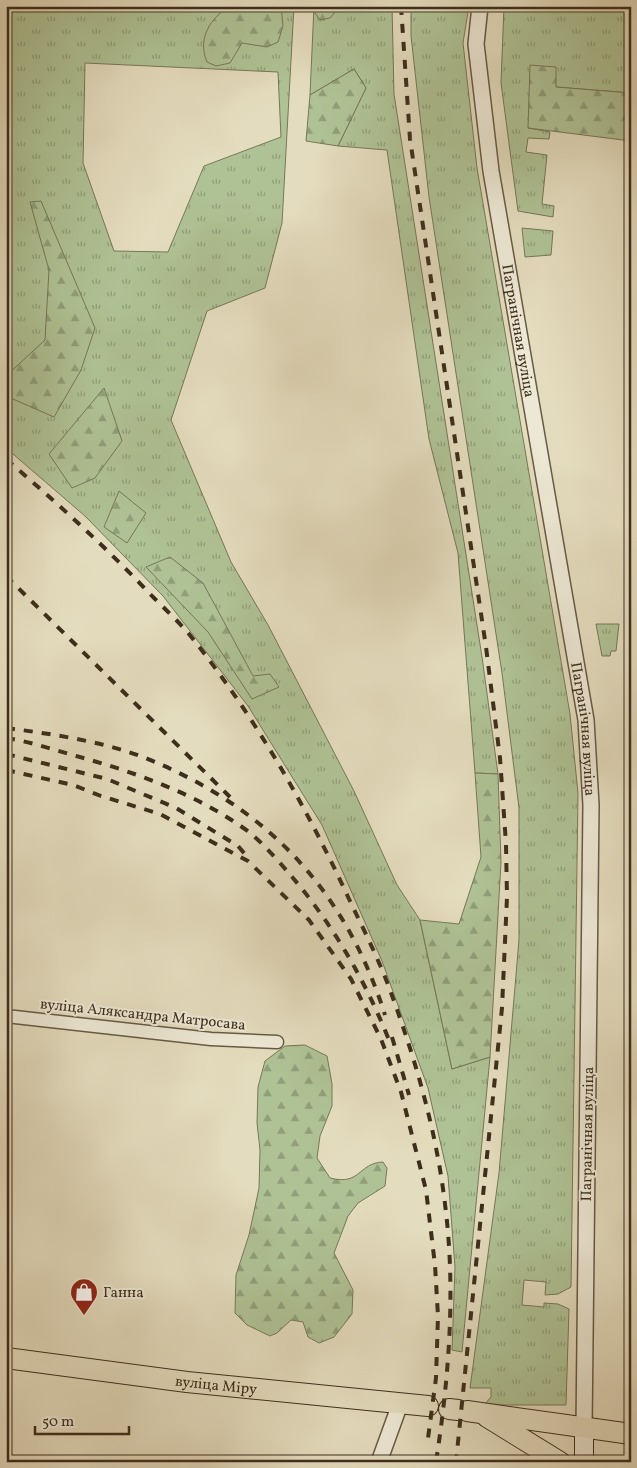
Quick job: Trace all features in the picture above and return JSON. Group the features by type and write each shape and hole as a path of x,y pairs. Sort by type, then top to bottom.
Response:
{"main road":[{"name":"вуліца Міру","path":"6,1358 206,1385 428,1406"},
{"path":"560,1462 464,1410 631,1434"},
{"name":"Пагранічная вуліца","path":"584,1428 584,1462"}],"street":[{"name":"Пагранічная вуліца","path":"480,6 476,44 491,171 586,720 592,805 584,1428"},
{"name":"вуліца Аляксандра Матросава","path":"6,1016 211,1039 277,1042"},
{"path":"379,1462 400,1404"}],"green space":[{"path":"6,6 294,6 282,223 265,288 207,311 171,420 231,562 268,625 354,791 397,885 420,920 452,1069 490,1057 462,1352 452,1350 455,1267 448,1176 428,1088 382,961 322,825 248,706 163,596 85,516 6,448","holes":["85,63 278,72 281,137 204,166 168,252 114,251 83,163"]},
{"path":"231,6 281,6 283,26 278,42 267,47 242,43 230,63 216,66 207,62 204,53 205,37 207,30 217,16"},
{"path":"314,6 392,6 394,94 482,657 498,774 475,773 458,553 429,439 387,150 338,146 366,88 354,69 310,95"},
{"path":"314,6 340,6 330,18 320,20 313,10"},
{"path":"411,6 469,6 463,43 477,168 570,714 578,793 571,1287 558,1294 545,1295 546,1282 524,1280 522,1305 544,1307 544,1303 558,1304 569,1309 566,1405 484,1405 491,1397 491,1388 470,1388 499,1173 519,940 519,808 502,673 429,197 411,36"},
{"path":"504,6 631,6 631,93 556,87 528,128 550,132 549,139 528,138 526,152 547,155 542,204 554,206 553,217 518,211 501,83"},
{"path":"530,65 556,67 556,87 631,93 631,141 528,128"},
{"path":"354,69 366,88 338,146 306,141 310,95"},
{"path":"41,201 95,328 81,370 54,417 6,396 6,376 45,340 49,270 30,202"},
{"path":"522,228 553,231 551,255 525,257"},
{"path":"104,388 122,441 95,478 72,488 49,454"},
{"path":"119,491 146,513 127,543 104,527"},
{"path":"170,557 203,583 253,676 270,674 279,687 252,699 208,632 146,567"},
{"path":"596,624 619,624 616,651 611,651 610,656 602,656"},
{"path":"475,773 498,774 501,862 490,1057 452,1069 420,920 459,924 481,857"},
{"path":"305,1045 327,1056 332,1084 332,1106 320,1136 317,1158 330,1178 340,1180 354,1177 375,1163 383,1162 387,1168 385,1186 358,1203 348,1216 334,1253 353,1290 352,1314 334,1337 319,1343 308,1337 303,1322 291,1320 277,1333 270,1336 247,1325 235,1313 236,1275 249,1235 259,1188 258,1087 265,1061 285,1046"}],"railway":[{"path":"401,6 410,139 486,647 500,758 506,844 507,897 502,1008 456,1462"},
{"path":"6,459 118,561 185,629 213,665 257,728 315,829 378,961 406,1036 423,1092 436,1147 445,1204 450,1269 450,1333 436,1462"},
{"path":"6,576 230,797"},
{"path":"6,728 93,742 143,757 187,777 227,800 263,827 295,857 323,891 348,928 368,970 385,1015"},
{"path":"6,738 30,743 140,776 207,806 249,832 267,848 309,897 337,937 372,1000 391,1045"},
{"path":"6,754 107,779 176,808 238,846 250,860"},
{"path":"6,770 73,785 101,796 160,814 248,861 309,920 351,979 381,1039 401,1092 426,1190 435,1265 438,1316 436,1378 427,1446"},
{"path":"392,1037 409,1095"}],"place":[{"name":"Ганна","path":"84,1316"}]}
